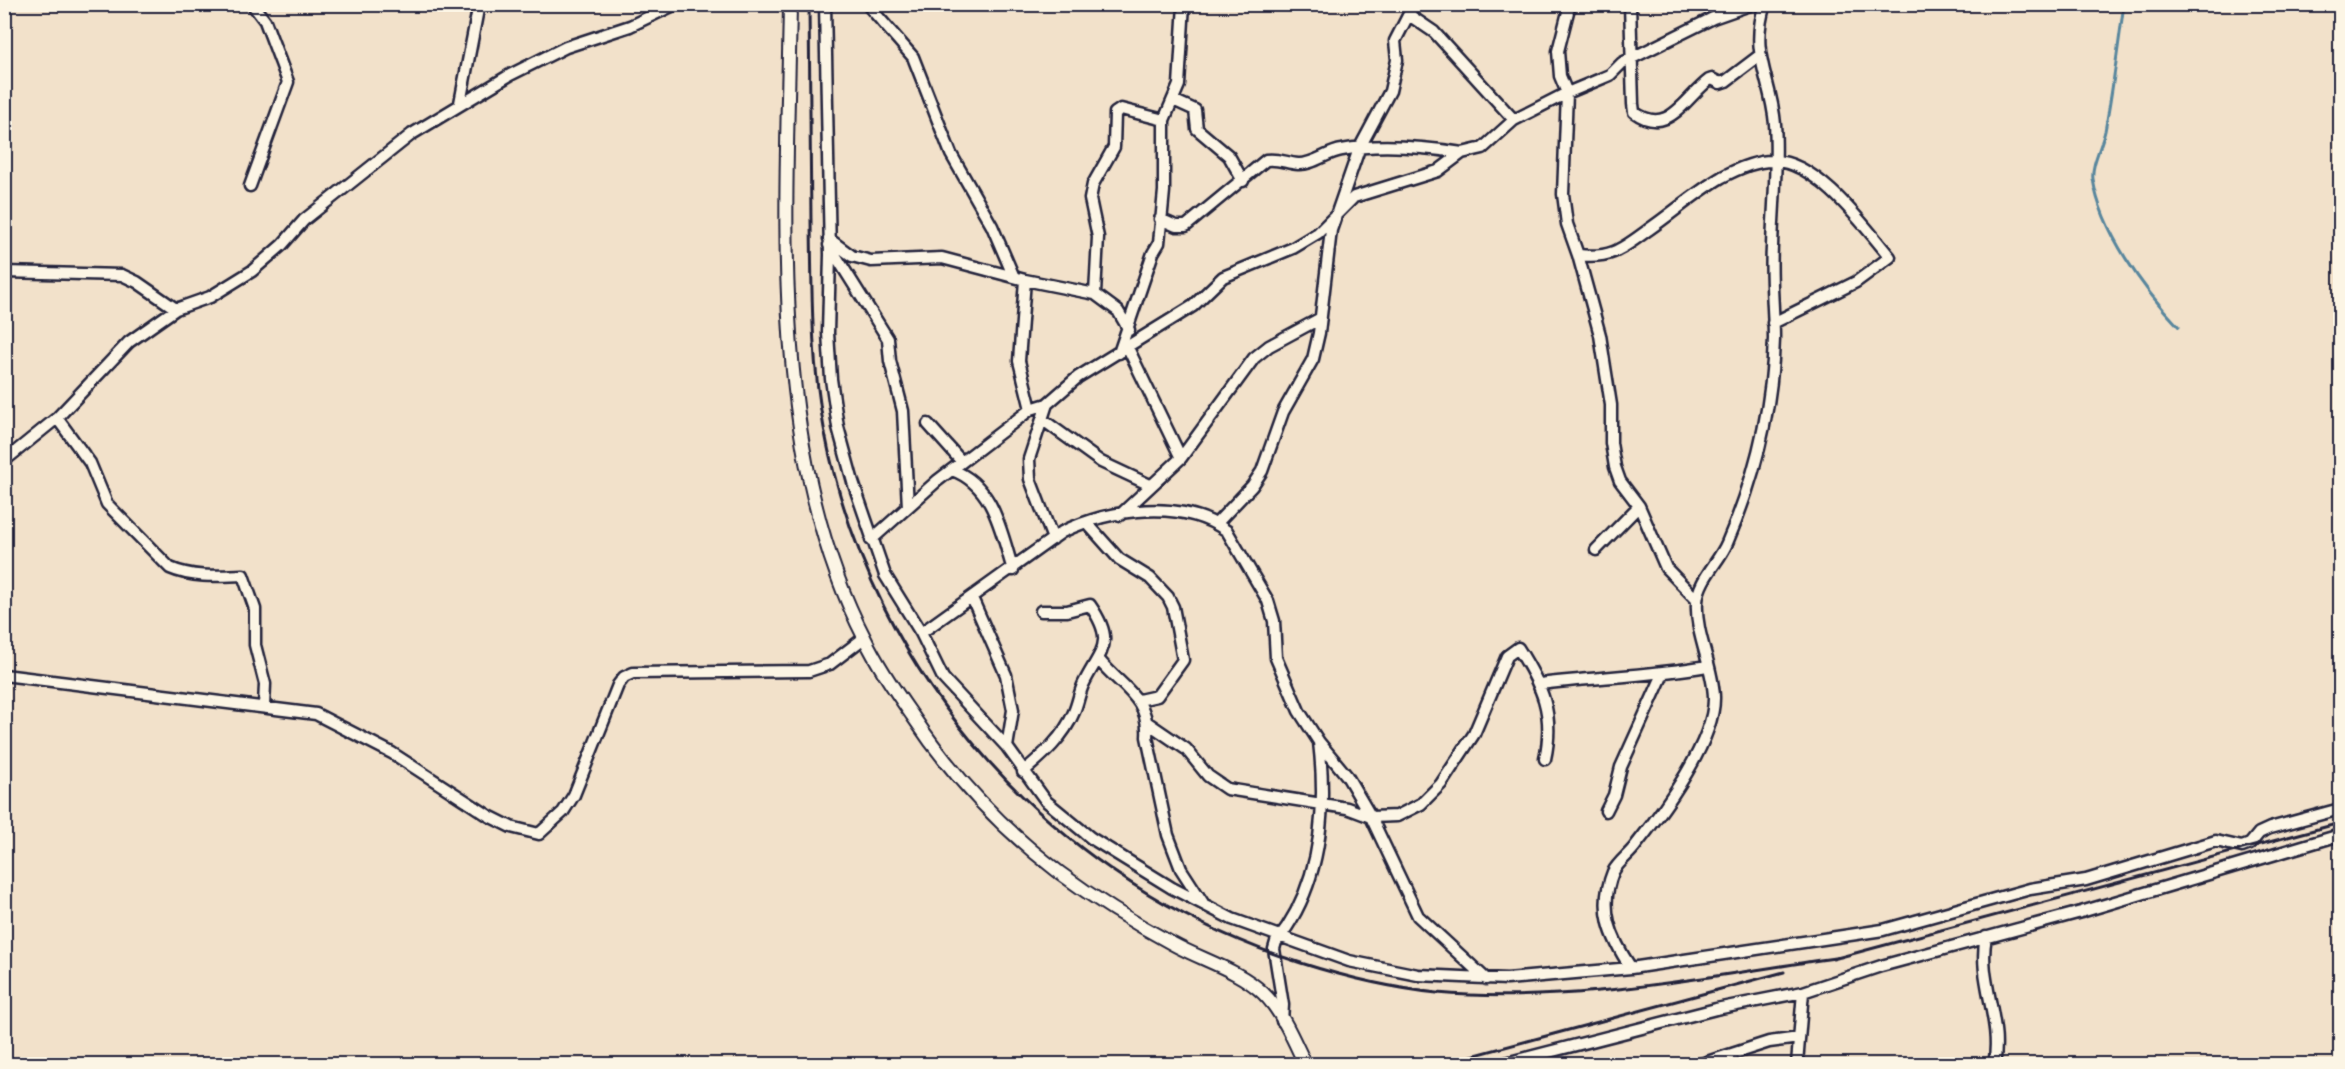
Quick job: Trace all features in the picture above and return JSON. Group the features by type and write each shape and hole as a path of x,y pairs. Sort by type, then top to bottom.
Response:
{"street":[{"path":"250,186 288,82 265,21 252,4"},
{"path":"460,103 479,4"},
{"path":"4,461 57,418 129,342 176,309 210,297 252,271 282,246 304,220 412,134 460,103 566,47 630,26 676,4"},
{"path":"790,4 787,266 797,394 807,465 819,517 833,561 864,638 934,748 963,785 1024,846 1076,885 1143,927 1247,981 1264,994 1282,1021 1305,1065"},
{"path":"825,4 829,242 828,333 831,379 838,427 871,540 894,593 921,633 943,678 1007,747 1046,801 1091,838 1232,919 1349,961 1418,975 1486,979 1631,968 1883,930 2030,890 2086,880 2216,841 2242,847 2250,844 2259,833 2270,828 2340,809"},
{"path":"867,4 913,57 951,154 992,226 1013,275"},
{"path":"1182,458 1124,351 1146,272 1159,243 1165,172 1164,120 1179,85 1184,4"},
{"path":"1570,4 1558,51 1560,76 1567,93 1563,194 1567,224 1600,335 1611,405 1611,443 1615,467 1620,481 1639,506 1666,568 1697,600 1714,700 1700,749 1647,830 1614,870 1608,896 1609,925 1612,940 1631,968"},
{"path":"1630,4 1634,112 1645,120 1657,122 1670,117 1708,80 1712,79 1720,83 1726,81 1759,56"},
{"path":"1160,219 1176,226 1186,226 1244,181 1266,160 1282,160 1298,164 1340,150 1399,148 1462,153 1483,148 1514,120 1567,93 1610,75 1631,60 1713,18 1753,4"},
{"path":"1697,600 1728,541 1763,433 1772,382 1772,248 1776,160 1774,123 1759,56 1757,35 1765,4"},
{"path":"1216,524 1262,471 1283,412 1313,358 1321,318 1331,230 1359,149 1390,91 1397,60 1395,41 1411,10 1514,120"},
{"path":"1173,100 1195,110 1197,129 1229,156 1244,181"},
{"path":"1095,294 1098,237 1090,199 1093,184 1114,147 1115,113 1121,109 1164,120"},
{"path":"871,540 952,470 1031,409 1047,404 1078,377 1124,351 1193,306 1223,277 1293,248 1318,233 1361,192 1438,171 1462,153"},
{"path":"1578,255 1596,257 1620,250 1720,178 1736,170 1776,160 1793,165 1817,180 1845,204 1890,257 1856,282 1773,323"},
{"path":"829,242 852,256 871,261 942,258 1026,280 1095,294 1118,311 1129,330"},
{"path":"829,242 888,339 890,361 903,411 908,507"},
{"path":"4,272 122,275 137,282 176,309"},
{"path":"1026,280 1019,361 1031,409"},
{"path":"1120,515 1182,458 1254,358 1269,346 1321,318"},
{"path":"1047,404 1029,459 1030,479 1053,539"},
{"path":"57,418 90,463 107,504 170,568 201,576 243,576 255,609 255,645 265,684 264,706"},
{"path":"1043,420 1101,462 1150,485"},
{"path":"928,424 962,462"},
{"path":"952,470 973,481 993,508 1013,570"},
{"path":"1596,550 1639,506"},
{"path":"921,633 1013,570 1053,539 1075,526 1152,510 1216,524 1227,531 1268,601 1274,621 1276,658 1299,711 1319,742 1347,776 1371,818 1418,916 1486,979"},
{"path":"1087,523 1119,559 1142,572 1160,587 1173,607 1183,660 1157,696 1139,700"},
{"path":"972,598 1006,675 1013,710 1007,747"},
{"path":"1023,772 1046,752 1074,713 1082,687 1099,660 1104,635 1102,622 1090,605 1061,612 1041,611"},
{"path":"4,675 316,714 348,733 392,753 489,816 511,827 540,834 563,812 574,795 618,684 624,677 633,673 809,671 830,664 864,638"},
{"path":"1148,723 1186,748 1208,776 1227,789 1347,808 1371,818 1397,816 1421,804 1441,784 1474,734 1507,656 1518,648 1540,684 1551,734 1545,759"},
{"path":"1099,660 1112,676 1139,700 1148,723 1147,737 1168,835 1181,868 1204,904"},
{"path":"1540,684 1588,677 1663,674 1707,666"},
{"path":"1606,812 1614,795 1621,767 1663,674"},
{"path":"1282,1021 1283,1005 1274,955 1276,942 1305,889 1320,842 1322,774 1319,742"},
{"path":"1502,1065 1716,1009 1803,992 2340,835"},
{"path":"1986,937 1984,966 1997,1040 1994,1065"},
{"path":"1797,1065 1803,992"},
{"path":"1701,1065 1769,1042 1799,1038"}],"waterway":[{"path":"2124,4 2108,115 2093,179 2098,199 2114,239 2152,296 2179,327"}],"railway":[{"path":"809,4 814,351 824,428 848,520 884,607 932,688 989,762 1056,827 1131,883 1213,929 1301,963 1403,988 1488,996 1589,992 1640,987 1841,957"},
{"path":"1833,959 2340,823"},
{"path":"1442,1064 1784,972"}]}
